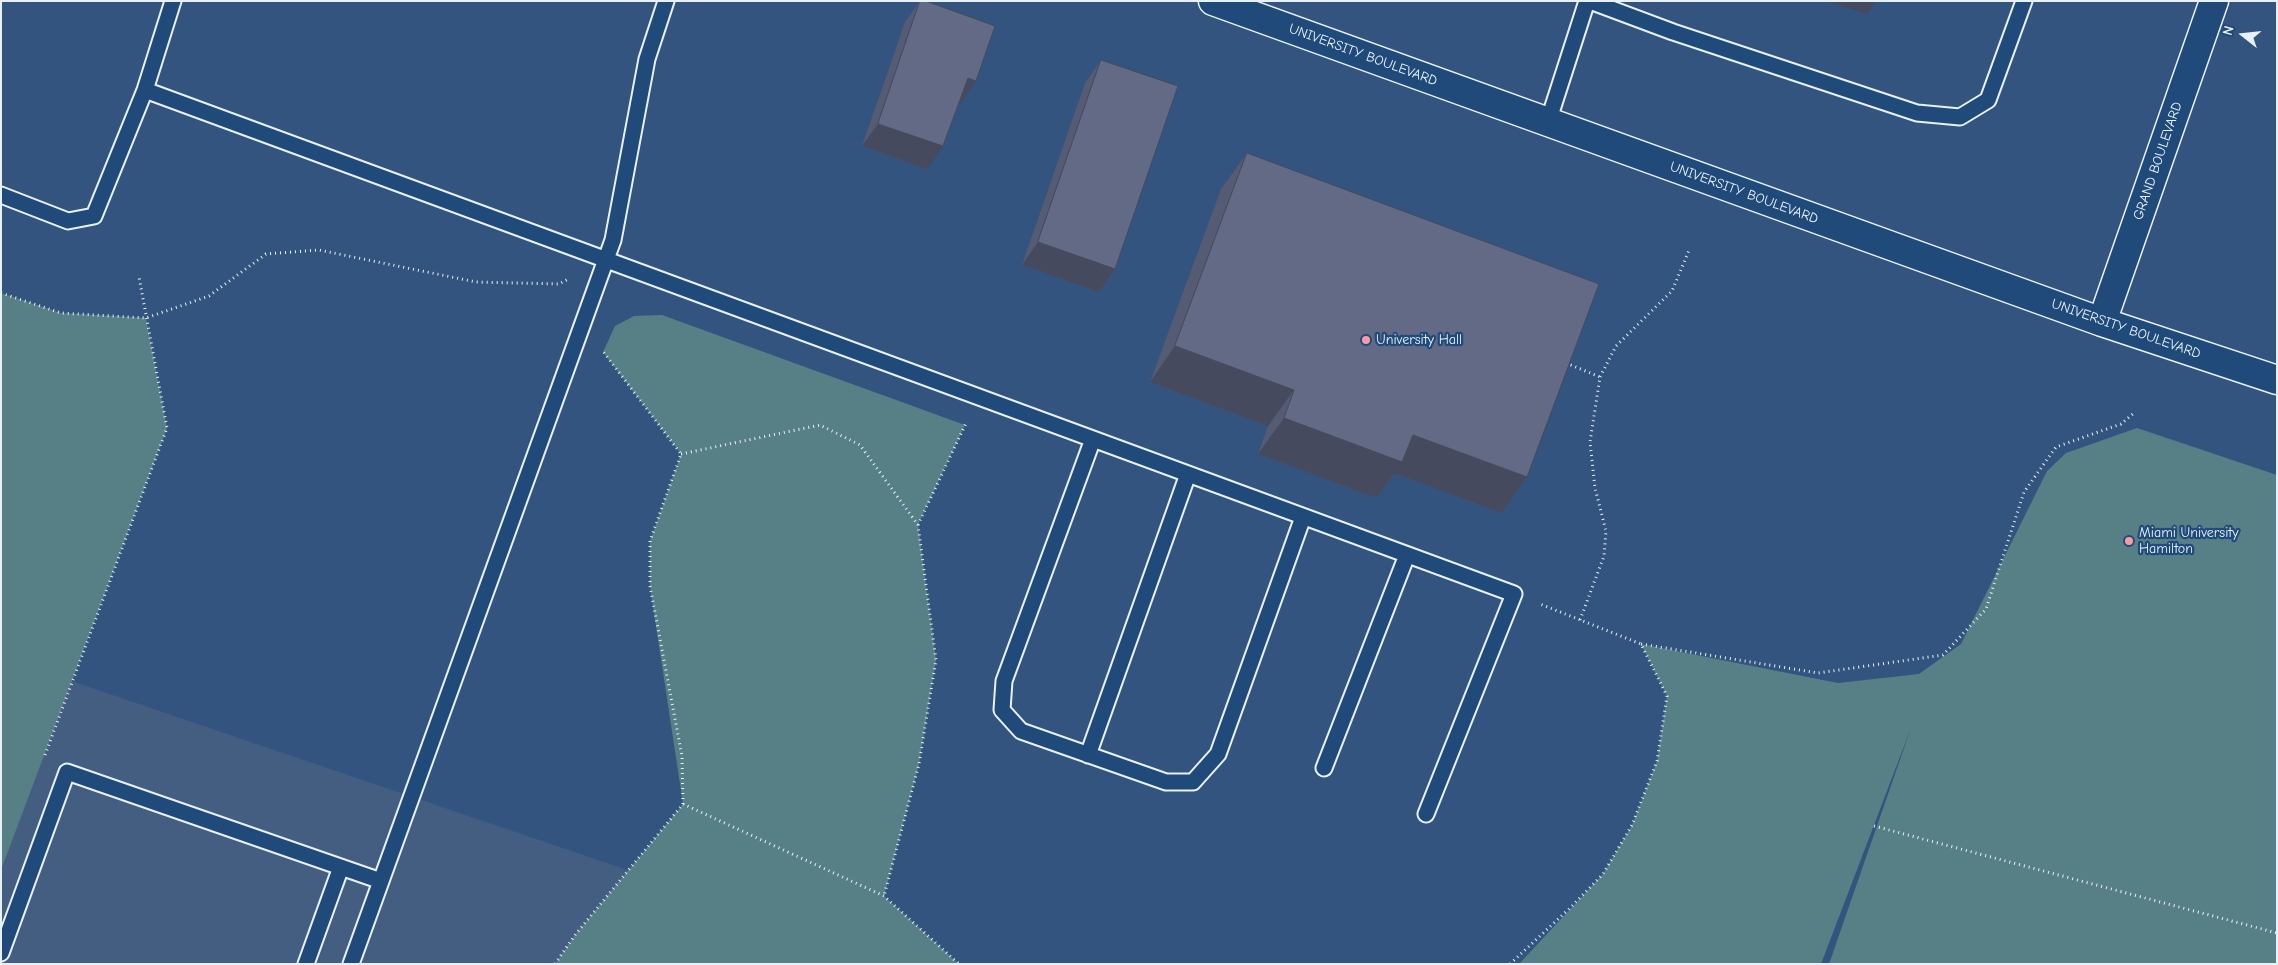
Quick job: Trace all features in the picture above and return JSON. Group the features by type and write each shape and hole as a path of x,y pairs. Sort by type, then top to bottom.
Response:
{"street":[{"name":"UNIVERSITY BOULEVARD","path":"1213,1 2102,322 2277,380"},
{"name":"GRAND BOULEVARD","path":"2102,322 2214,1"}],"lane":[{"path":"1,195 68,221 94,216 145,90 173,1"},
{"path":"351,964 613,240 647,59 666,1"},
{"path":"1548,122 1589,1 1673,32 1917,113 1960,117 1988,100 2024,1"},
{"path":"145,90 1514,594 1426,814"},
{"path":"1093,439 1004,681 1002,710 1021,731 1166,782 1193,782 1218,754 1303,517"},
{"path":"1088,755 1188,474"},
{"path":"1324,768 1407,555"},
{"path":"1,953 67,772 381,881"},
{"path":"306,964 341,868"}],"path":[{"path":"1580,620 1604,556 1606,531 1595,488 1590,442 1600,377 1616,346 1672,291 1690,248"},
{"path":"1,293 61,313 146,318 209,296 266,254 319,250 476,282 559,284 605,260"},
{"path":"43,760 167,428 138,277"},
{"path":"582,324 681,454"},
{"path":"1559,360 1600,377"},
{"path":"918,525 977,397"},
{"path":"1514,594 1641,644 1818,673 1943,655 1986,609 2024,492 2056,447 2121,424 2134,413"},
{"path":"681,454 820,425 860,445 918,525 936,660 920,764 884,896"},
{"path":"555,964 575,935 684,804 682,756 650,586 650,540 681,454"},
{"path":"1510,964 1603,874 1632,825 1657,761 1667,696 1641,644"},
{"path":"684,804 884,896 959,964"},
{"path":"1874,826 2277,933"}],"shaded area":[{"path":"30,667 904,964 1,964 1,686"}],"green space":[{"path":"1,293 61,313 146,318 167,428 1,870"},
{"path":"662,315 965,425 918,525 936,660 919,764 884,896 959,964 555,964 575,935 683,804 650,586 650,541 681,454 603,352 615,326 634,316"},
{"name":"Miami University Hamilton","path":"2137,428 2277,475 2277,964 1829,964 1911,728 1821,964 1519,964 1603,874 1632,825 1657,761 1667,696 1641,644 1838,683 1919,674 1961,644 2047,471 2066,453"}],"building":[{"path":"920,1 926,1 995,26 976,81 968,78 943,146 878,124"},
{"path":"1101,60 1178,86 1115,269 1038,242"},
{"name":"University Hall","path":"1247,153 1599,284 1527,477 1413,435 1402,462 1284,418 1294,390 1175,346"}],"place":[{"name":"University Hall","path":"1366,340"},
{"name":"Miami University Hamilton","path":"2129,541"}]}
